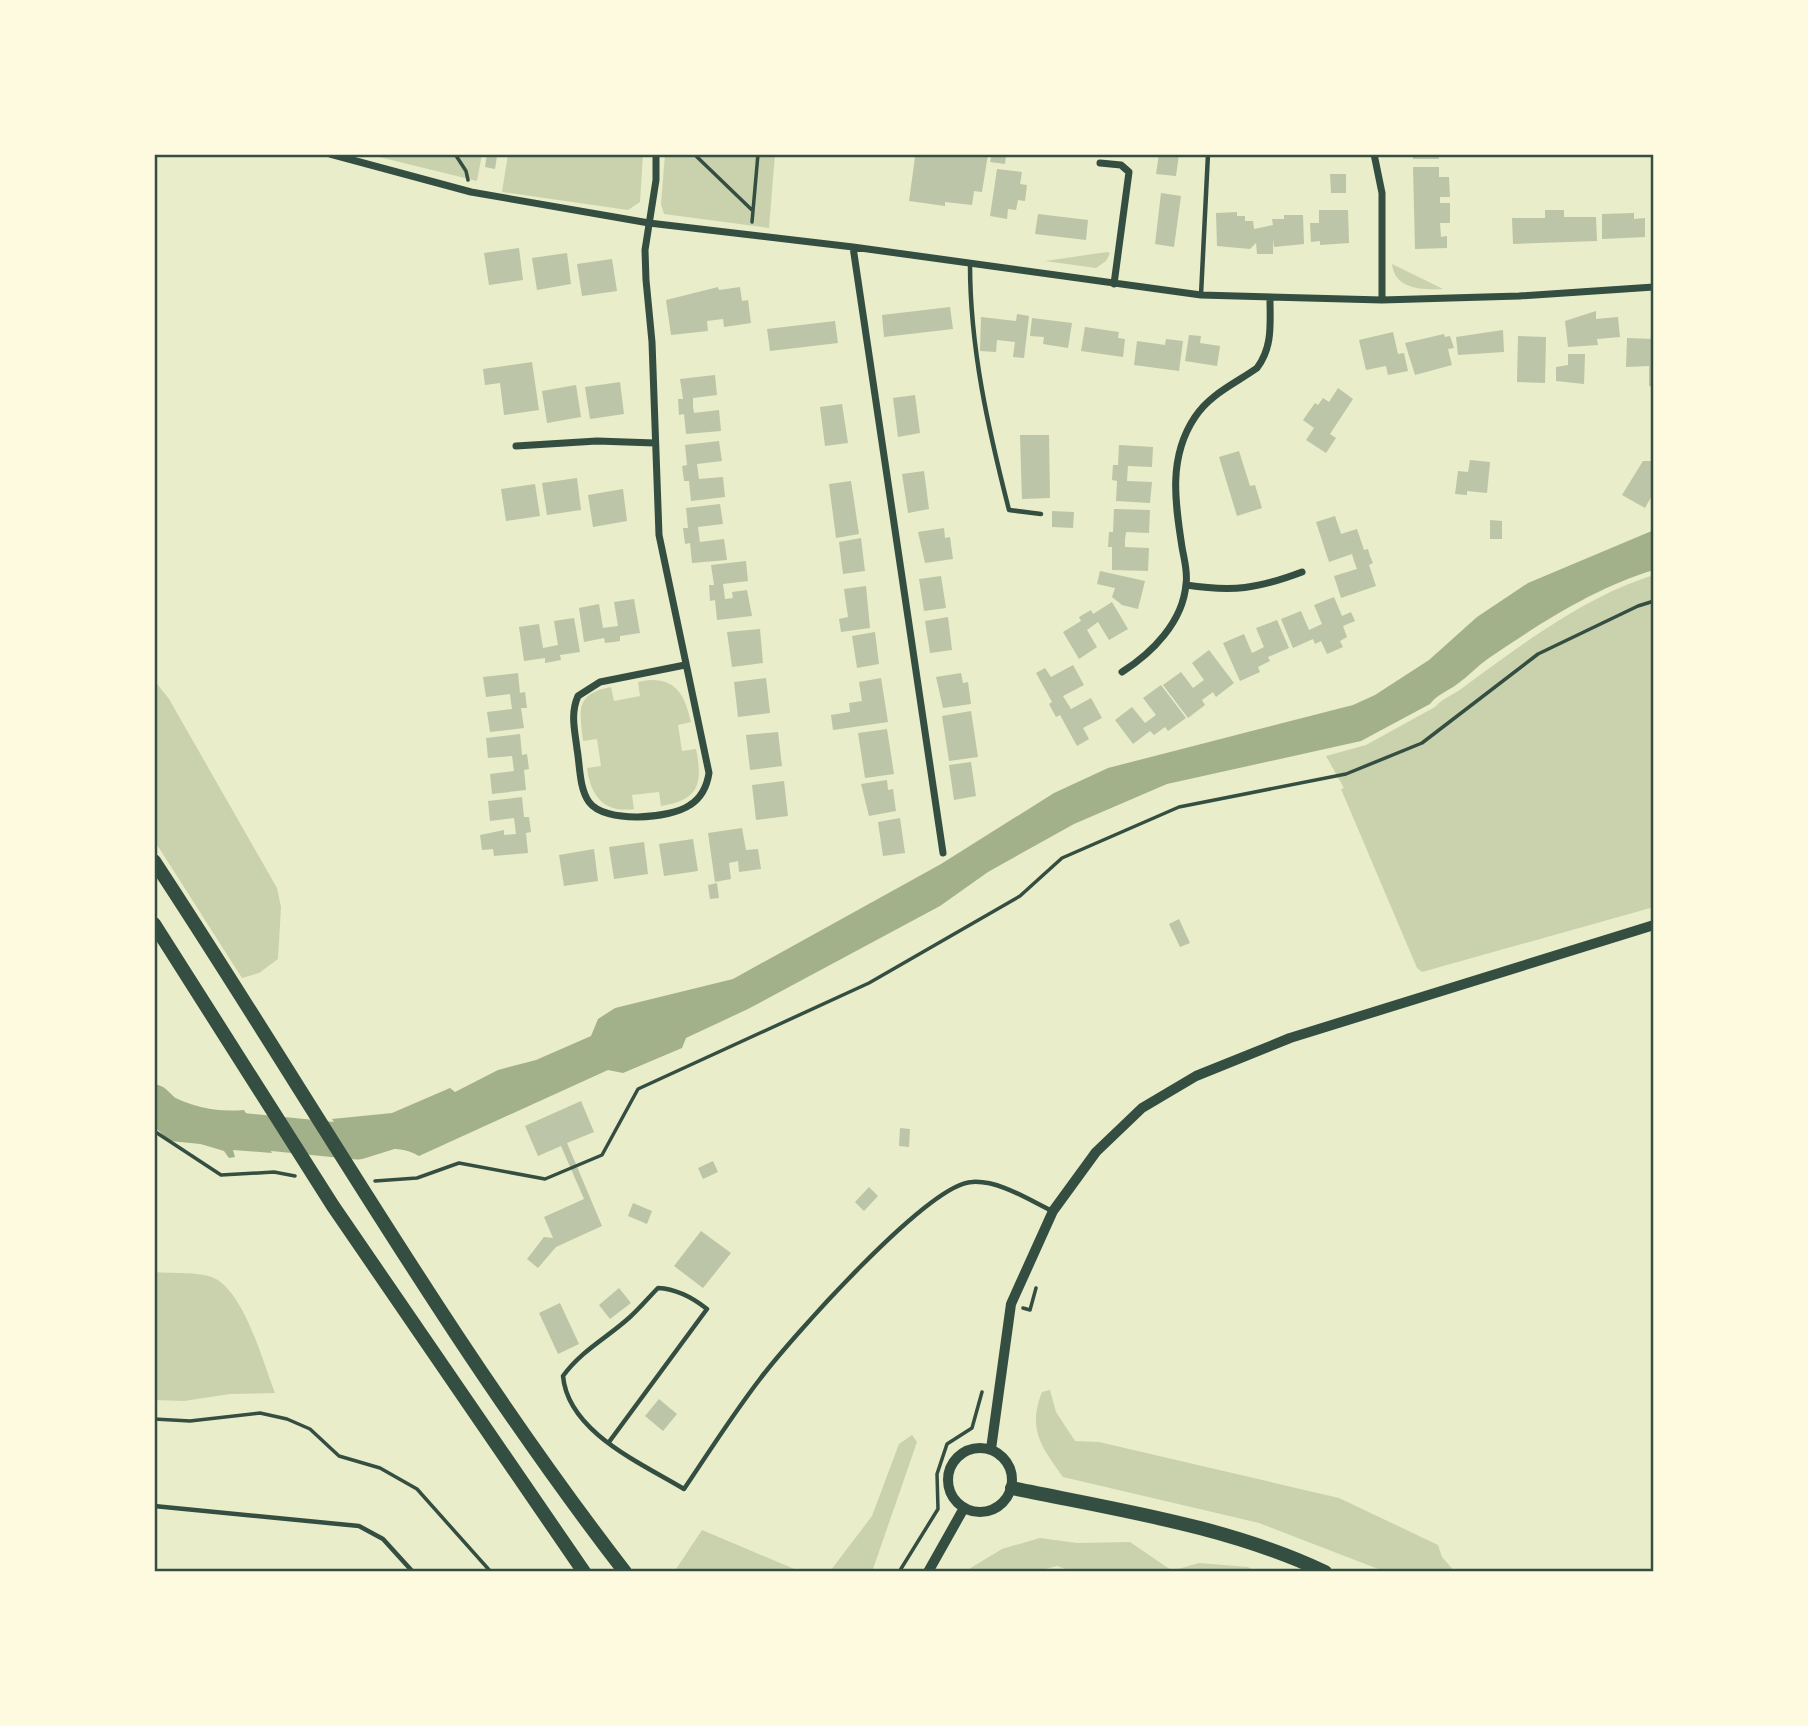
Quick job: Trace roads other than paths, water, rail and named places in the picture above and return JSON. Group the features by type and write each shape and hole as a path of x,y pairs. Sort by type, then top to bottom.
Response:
{"highway":[{"path":"154,861 371,1201 555,1481 625,1572"},
{"path":"154,923 333,1206 584,1572"},
{"path":"555,1481 631,1572"},
{"path":"1012,1489 1156,1518 1252,1544 1325,1572"}],"street":[{"path":"330,154 471,192 649,223 853,247 1201,295 1382,300 1519,296 1654,287"},
{"path":"656,154 646,280 652,342 659,535 709,773 704,790 694,803 680,810 623,818 600,812 590,803 583,785 573,718 579,696 600,682 685,665"},
{"path":"1374,154 1382,193 1382,300"},
{"path":"1101,163 1121,165 1129,172 1114,284"},
{"path":"853,247 943,853"},
{"path":"1122,672 1149,651 1165,633 1179,610 1186,585 1175,499 1181,444 1196,415 1206,404 1257,368 1264,359 1269,339 1270,299"},
{"path":"516,446 597,441 655,443"},
{"path":"1186,585 1235,591 1266,586 1302,572"},
{"path":"991,1449 1011,1304 1053,1211 1096,1152 1142,1108 1196,1076 1290,1038 1654,925"},
{"path":"972,1448 991,1449 1000,1454 1011,1469 1012,1489 1008,1497 995,1509 978,1512 964,1508 949,1489 950,1469 962,1453 972,1448"},
{"path":"928,1572 964,1508"}],"lane":[{"path":"1201,295 1208,154"},
{"path":"970,264 971,326 986,417 1009,510 1041,513"},
{"path":"609,1442 707,1309 695,1299 671,1289 657,1288 630,1317 594,1343 563,1376 564,1395 589,1426 609,1442 684,1489 761,1377 846,1280 940,1195 971,1181 1002,1188 1053,1211"},
{"path":"154,1506 359,1526 383,1539 413,1572"}],"waterway":[{"path":"154,1102 177,1124 358,1142 390,1132"}]}
